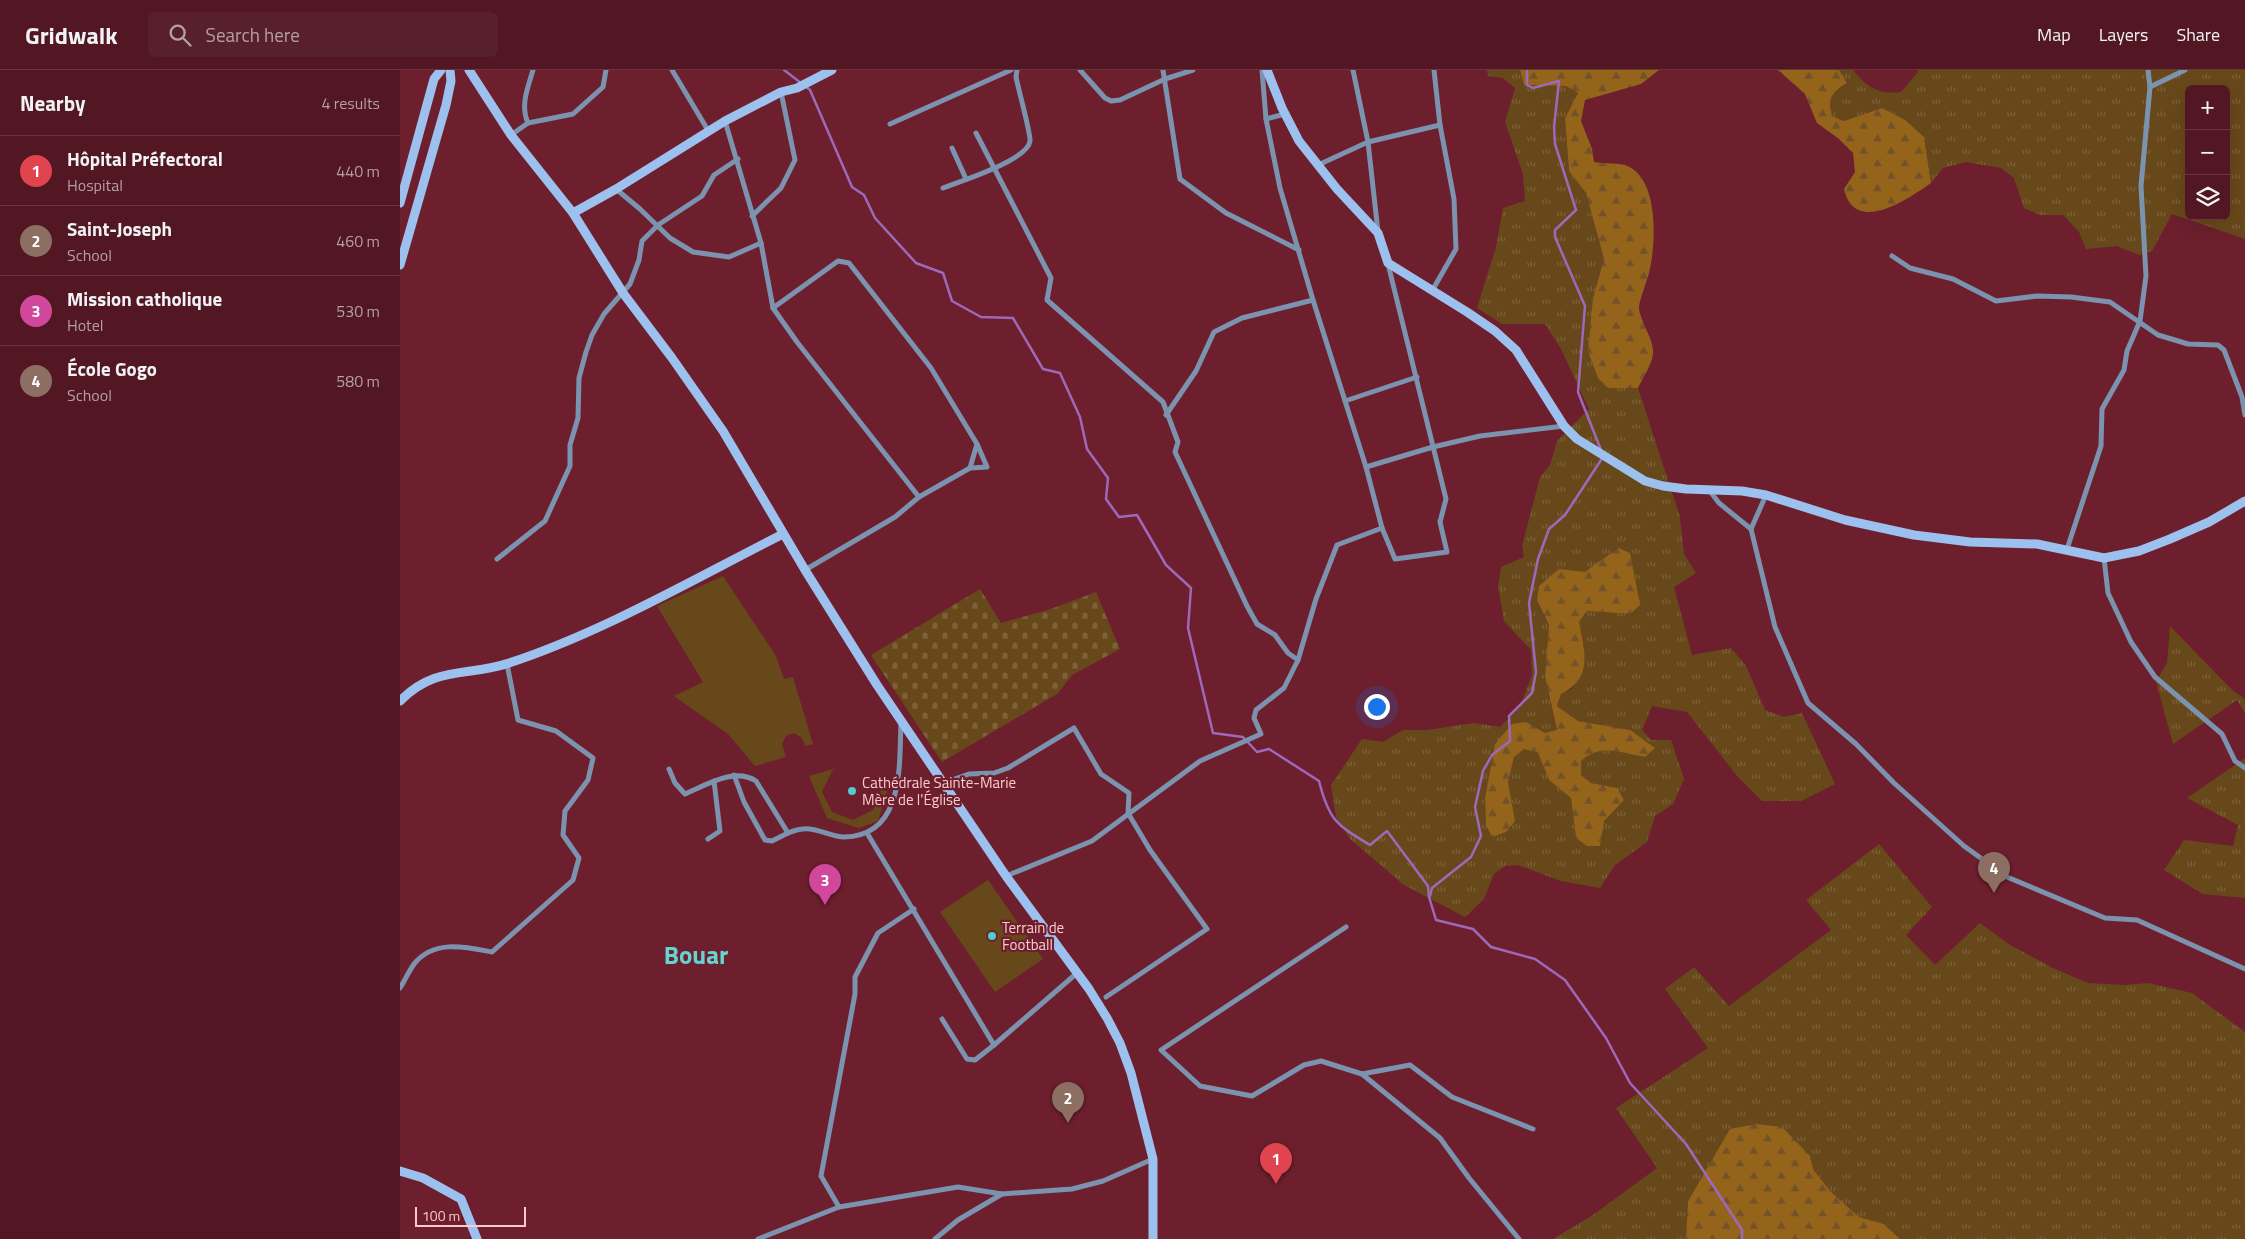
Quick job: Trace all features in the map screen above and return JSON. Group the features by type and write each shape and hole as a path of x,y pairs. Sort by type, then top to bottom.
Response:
{"street":[{"path":"400,203 434,79 441,70"},
{"path":"400,265 424,175 446,105 451,81 450,70"},
{"path":"469,70 511,135 573,213 623,293 672,358 723,431 805,570 901,720 1006,876 1077,973 1107,1018 1120,1043 1131,1073 1153,1159 1151,1238"},
{"path":"528,123 524,114 526,96 533,70"},
{"path":"511,135 528,123 573,114 602,87 606,70"},
{"path":"672,70 708,132"},
{"path":"573,213 616,189 725,121 781,92 797,88 832,70"},
{"path":"890,124 1011,70"},
{"path":"944,188 995,168 1025,152 1030,141 1016,77 1017,70"},
{"path":"1080,70 1105,98 1111,101 1120,100 1165,79 1193,70"},
{"path":"1163,70 1180,179 1226,213 1299,250"},
{"path":"1262,70 1266,118 1280,188 1344,401 1366,467 1382,528 1396,559 1447,552 1440,522 1446,499 1388,263 1378,233 1368,142 1353,70"},
{"path":"1267,70 1285,114 1299,141 1317,166 1378,233"},
{"path":"1432,291 1456,249 1454,200 1440,125 1434,70"},
{"path":"2067,549 2101,446 2102,409 2124,370 2127,351 2140,321 2146,276 2141,186 2150,87 2148,70"},
{"path":"2150,87 2185,70"},
{"path":"752,216 781,188 795,160 781,92"},
{"path":"1266,118 1285,114"},
{"path":"725,121 761,243 774,308 797,342 919,497"},
{"path":"1317,166 1368,142 1440,125"},
{"path":"976,133 1050,278 1047,300 1163,402 1166,416 1178,442 1175,452 1247,606 1257,624 1275,635 1288,653 1298,660"},
{"path":"952,148 966,179"},
{"path":"497,560 545,521 570,466 570,445 578,418 579,378 592,335 604,314 630,284 639,260 642,241 658,225 702,196 714,175 738,160"},
{"path":"409,170 424,175"},
{"path":"616,189 658,225 670,238 693,252 729,257 761,243"},
{"path":"1892,256 1910,268 1952,279 1996,301 2037,296 2071,297 2110,302 2158,335 2188,344 2218,345 2224,350 2242,397 2245,415"},
{"path":"774,308 838,261 849,263 932,368 977,444 987,467 970,468 919,497 895,516 805,570"},
{"path":"1388,263 1495,331 1516,350 1564,426 1577,439 1645,481 1678,488 1742,491 1766,495 1845,520 1914,535 1970,542 2037,544 2104,558 2139,551 2170,539 2209,522 2245,501"},
{"path":"1166,416 1196,372 1214,332 1242,318 1313,300"},
{"path":"1344,401 1417,377"},
{"path":"1366,467 1433,447 1480,436 1564,426"},
{"path":"970,468 977,444"},
{"path":"1708,490 1719,504 1751,529"},
{"path":"1766,495 1751,529 1775,627 1808,703 1856,744 1894,782 1964,846 2007,877 2105,918 2137,920 2245,969"},
{"path":"1006,876 1092,840 1200,761 1261,734 1254,718 1256,710 1284,688 1298,660 1316,599 1337,545 1382,528"},
{"path":"400,700 418,684 443,675 507,664 620,617 783,534"},
{"path":"2104,558 2108,592 2131,642 2155,677 2222,734 2235,761 2245,768"},
{"path":"400,988 415,963 437,949 455,946 492,952 573,880 579,858 563,835 565,811 588,780 593,758 556,731 518,720 507,664"},
{"path":"734,775 744,802 765,840 772,840 804,828 843,837 867,833 883,822 892,806 898,778 901,720"},
{"path":"943,783 969,774 994,773 1008,768 1074,728 1101,774 1129,793 1128,813 1150,850 1207,929 1106,997"},
{"path":"670,769 675,783 685,794 714,781 734,775 750,777 756,781 788,833"},
{"path":"708,838 720,831 714,781"},
{"path":"867,833 994,1045"},
{"path":"840,1207 821,1176 854,994 855,977 878,933 914,909"},
{"path":"1346,927 1161,1050 1200,1086 1252,1096 1304,1065 1321,1061 1362,1074 1440,1138 1469,1178 1519,1239"},
{"path":"942,1019 967,1059 975,1060 1077,973"},
{"path":"1362,1074 1410,1065 1452,1098 1533,1129"},
{"path":"758,1239 840,1207 958,1187 1002,1194 1072,1189 1103,1181 1153,1159"},
{"path":"400,1171 423,1178 461,1199 477,1239"},
{"path":"935,1239 958,1220 1002,1194"}],"green space":[{"path":"1487,70 1520,70 1524,85 1566,86 1578,93 1565,118 1569,171 1586,193 1604,259 1593,298 1608,388 1638,388 1680,517 1684,554 1696,573 1674,587 1692,655 1731,648 1746,666 1765,710 1784,717 1802,713 1835,784 1801,801 1762,801 1738,777 1687,712 1652,706 1642,730 1651,740 1671,740 1684,779 1673,804 1655,816 1647,842 1615,865 1600,888 1561,881 1518,865 1505,866 1494,874 1484,899 1465,917 1404,885 1350,839 1336,817 1331,785 1362,739 1383,742 1403,730 1427,730 1474,723 1500,727 1520,707 1532,675 1531,650 1504,621 1498,586 1501,567 1524,557 1522,546 1540,477 1550,465 1557,441 1589,409 1561,349 1545,324 1502,324 1477,308 1496,247 1503,208 1525,201 1523,174 1505,122 1515,88 1503,78 1488,76","holes":["1617,548 1630,614 1587,611 1579,622 1584,647 1573,688 1561,694 1557,706 1578,721 1630,730 1645,757 1611,750 1596,752 1580,761 1580,775 1591,783 1617,788 1604,821 1576,838 1571,798 1549,780 1538,753 1524,749 1514,757 1508,783 1486,825 1485,798 1495,744 1525,722 1545,733 1557,731 1545,676 1549,625 1537,600 1559,569 1585,573"]},
{"path":"1520,70 1659,70 1641,84 1585,100 1581,121 1592,149 1594,162 1625,165 1636,172 1644,183 1650,197 1653,213 1653,246 1649,273 1639,311 1653,347 1653,357 1638,388 1608,388 1598,378 1588,351 1593,298 1604,259 1586,193 1569,171 1565,118 1578,93 1566,86 1524,85"},
{"path":"1778,70 1839,70 1847,83 1832,96 1830,105 1832,116 1844,121 1882,108 1905,120 1924,137 1931,183 1883,210 1870,212 1859,210 1850,203 1844,189 1855,172 1853,153 1839,139 1817,123 1805,94"},
{"path":"1839,70 1853,70 1868,85 1880,91 1893,93 1901,92 1918,72 1917,70 2245,70 2245,239 2190,220 2230,220 2230,85 2185,85 2185,218 2172,214 2152,251 2139,255 2117,246 2086,249 2079,232 2063,215 2040,215 2024,208 2014,178 2001,168 1966,162 1943,168 1931,183 1924,137 1882,108 1844,121 1832,116 1830,105 1832,96 1847,83"},
{"path":"1618,548 1630,553 1640,605 1630,614 1587,611 1579,622 1584,654 1582,672 1571,688 1561,694 1557,706 1578,721 1630,730 1655,748 1645,757 1603,751 1588,755 1581,761 1581,775 1591,783 1617,788 1624,800 1604,821 1600,846 1587,846 1576,838 1571,798 1549,780 1538,753 1524,749 1514,757 1508,783 1515,821 1506,832 1492,837 1486,825 1485,798 1495,744 1512,724 1526,722 1545,733 1557,730 1545,676 1549,625 1537,600 1539,586 1559,569 1585,572"},
{"path":"723,576 776,656 784,679 793,677 813,744 805,746 802,738 794,733 786,736 782,744 786,757 755,766 728,734 674,696 703,682 657,606"},
{"path":"980,589 1001,623 1048,610 1096,592 1120,649 1072,675 1057,694 942,762 871,655"},
{"path":"2170,626 2232,690 2245,699 2245,713 2237,700 2173,744 2156,681 2167,663"},
{"path":"2245,758 2245,898 2203,894 2164,870 2184,840 2233,846 2238,825 2187,798"},
{"path":"836,768 832,771 822,792 832,812 853,820 873,810 881,790 887,791 878,821 859,828 827,818 809,776"},
{"path":"1879,844 1932,907 1906,935 1935,965 1980,923 2010,945 2053,968 2088,983 2124,985 2148,983 2192,993 2245,1032 2245,1239 1900,1239 1884,1224 1859,1217 1830,1191 1813,1169 1810,1156 1756,1124 1730,1130 1688,1201 1686,1239 1553,1239 1593,1215 1657,1168 1616,1108 1708,1048 1665,989 1694,967 1729,1006 1831,930 1806,900"},
{"name":"Terrain de Football","path":"988,880 1043,959 995,992 940,912"},
{"path":"1756,1124 1782,1127 1810,1156 1813,1169 1830,1191 1859,1217 1884,1224 1900,1239 1686,1239 1688,1201 1730,1129"}],"waterway":[{"path":"784,70 801,83"},
{"path":"1527,70 1527,85 1533,88 1559,81 1554,127 1555,144 1576,210 1555,230 1555,237 1585,306 1578,392 1601,450"},
{"path":"805,86 810,90 852,187 864,195 875,218 916,263 943,273 952,301 981,317 1013,318 1043,369 1060,373 1080,417 1087,449 1108,478 1106,499 1119,517 1137,515 1166,565 1191,588 1188,628 1213,733 1243,737 1257,752 1269,749 1319,781 1331,814 1342,827 1370,845 1387,831 1428,886 1429,897 1436,920 1473,929 1491,947 1535,959 1565,980 1606,1038 1630,1083 1686,1144 1742,1230 1742,1239"},
{"path":"1430,896 1432,888 1471,857 1481,836 1475,807 1483,771 1492,755 1510,741 1509,716 1532,693 1536,672 1529,603 1538,559 1549,529 1565,515 1603,457"}],"place":[{"name":"Cathédrale Sainte-Marie Mère de l'Église","path":"852,791"},
{"name":"École Gogo","path":"1994,893"},
{"name":"Mission catholique","path":"825,905"},
{"name":"Terrain de Football","path":"992,936"},
{"name":"Saint-Joseph","path":"1068,1123"},
{"name":"Hôpital Préfectoral","path":"1276,1184"}],"district":[{"name":"Bouar","path":"696,955"}]}
